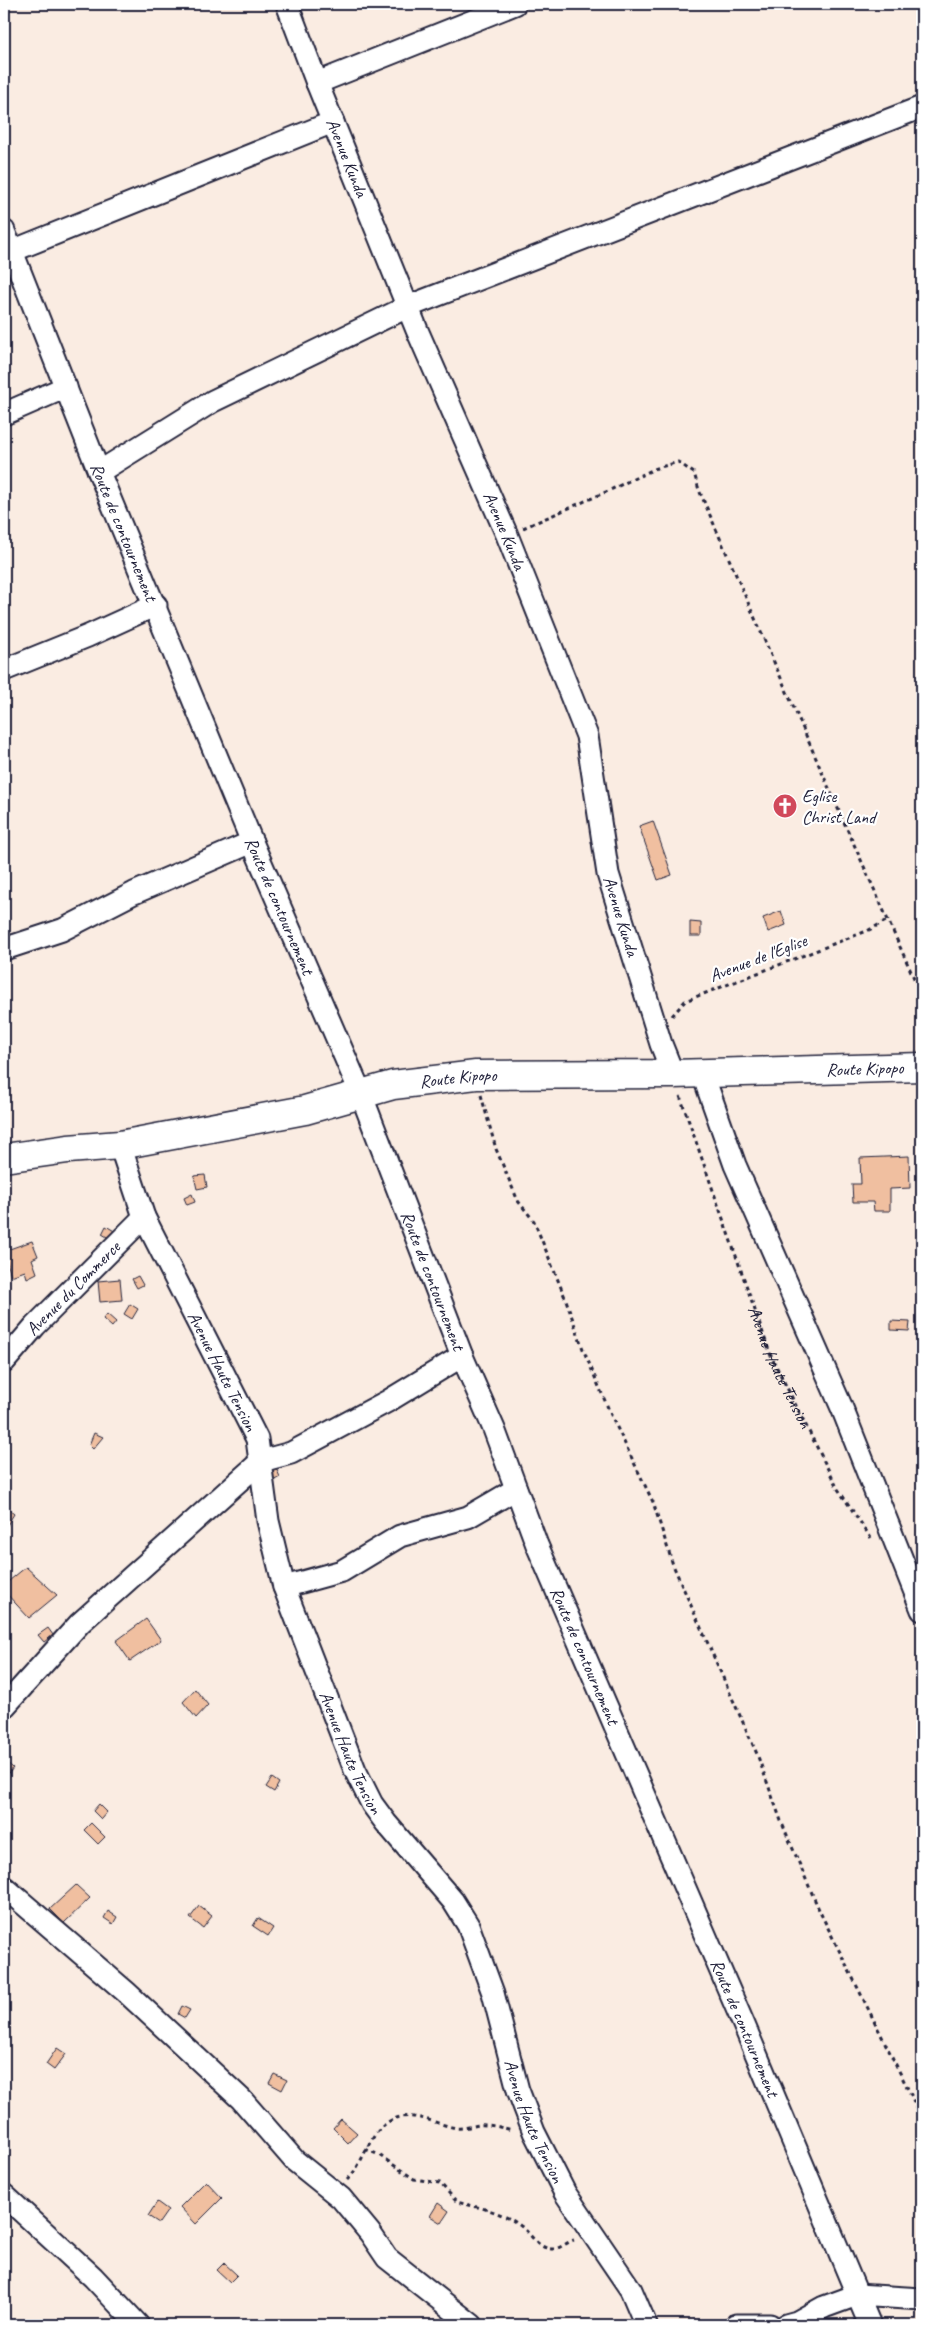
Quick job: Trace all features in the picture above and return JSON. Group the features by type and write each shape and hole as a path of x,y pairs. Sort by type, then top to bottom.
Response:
{"main road":[{"name":"Route Kipopo","path":"4,1158 68,1149 120,1145 264,1119 393,1086 476,1076 673,1074 922,1067"}],"street":[{"name":"Avenue Kunda","path":"287,4 408,307 507,535 587,736 608,874 660,1044 673,1074"},
{"path":"317,83 515,4"},
{"path":"99,472 213,401 408,307 922,107"},
{"path":"12,251 333,122"},
{"name":"Route de contournement","path":"4,231 99,472 156,605 252,842 361,1094 462,1356 494,1429 537,1545 870,2325"},
{"path":"4,414 66,387"},
{"path":"4,670 88,636 156,605"},
{"path":"4,949 62,930 134,893 252,842"},
{"path":"702,1072 735,1165 842,1408 921,1618"},
{"name":"Avenue Haute Tension","path":"120,1145 144,1216 254,1430 261,1461 268,1521 284,1587 364,1790 386,1823 411,1850 457,1907 474,1939 502,2024 518,2090 534,2132 565,2193 631,2290 646,2325"},
{"name":"Avenue du Commerce","path":"4,1362 35,1326 144,1216"},
{"path":"4,1707 80,1623 261,1461 291,1453 388,1401 462,1356"},
{"path":"284,1587 342,1571 400,1536 468,1517 516,1489"},
{"path":"4,1887 126,1992 241,2099 295,2161 341,2198 370,2234 386,2258 472,2325"},
{"path":"4,2195 93,2277 128,2322"},
{"path":"786,2325 797,2322 824,2307 857,2295 922,2299"},
{"path":"736,2325 770,2325"}],"path":[{"path":"507,535 654,469 678,462 694,472 703,499 922,996"},
{"name":"Avenue de l'Eglise","path":"660,1044 668,1021 685,1000 867,931 888,920"},
{"name":"Avenue Haute Tension","path":"673,1074 771,1356 838,1489 874,1543"},
{"path":"476,1076 496,1150 518,1201 534,1221 566,1300 583,1349 611,1415 653,1502 673,1565 757,1754 789,1839 820,1912 912,2097 922,2124"},
{"path":"921,1618 922,1642"},
{"path":"341,2198 345,2182 362,2161 365,2149 384,2125 401,2117 422,2118 458,2128 481,2125 534,2132"},
{"path":"365,2149 379,2155 414,2179 440,2183 456,2202 474,2204 501,2214 522,2226 541,2246 554,2249 576,2239 602,2248"}],"building":[{"path":"653,821 672,875 658,880 639,826"},
{"path":"781,911 786,925 768,932 763,918"},
{"path":"690,922 701,923 701,936 690,936"},
{"path":"909,1156 910,1188 890,1189 890,1211 874,1211 873,1202 853,1202 852,1184 861,1184 860,1158"},
{"path":"205,1175 207,1187 197,1189 194,1176"},
{"path":"192,1194 195,1202 187,1205 184,1198"},
{"path":"106,1226 116,1232 112,1240 102,1234"},
{"path":"32,1241 38,1256 32,1259 37,1273 27,1278 25,1271 11,1276 4,1251"},
{"path":"138,1276 143,1285 137,1288 132,1279"},
{"path":"120,1279 122,1300 100,1302 98,1281"},
{"path":"130,1304 138,1309 132,1319 124,1314"},
{"path":"107,1314 116,1322 112,1327 103,1319"},
{"path":"891,1321 910,1322 909,1331 891,1330"},
{"path":"94,1433 103,1437 93,1449 89,1445"},
{"path":"274,1463 280,1477 273,1481 263,1465"},
{"path":"4,1506 14,1514 4,1530"},
{"path":"26,1567 57,1595 29,1618 4,1591 4,1585"},
{"path":"146,1619 161,1640 130,1661 116,1641"},
{"path":"48,1628 53,1635 44,1642 38,1635"},
{"path":"195,1689 208,1705 196,1718 183,1702"},
{"path":"4,1760 13,1768 6,1777 4,1775"},
{"path":"272,1778 279,1783 274,1792 266,1787"},
{"path":"99,1804 107,1812 101,1819 93,1811"},
{"path":"91,1823 105,1837 98,1844 84,1830"},
{"path":"76,1885 90,1898 64,1923 50,1909"},
{"path":"199,1906 212,1916 203,1928 190,1918"},
{"path":"108,1911 117,1917 113,1924 104,1918"},
{"path":"258,1918 273,1928 268,1936 253,1926"},
{"path":"182,2006 190,2010 185,2018 178,2014"},
{"path":"57,2048 66,2054 54,2070 46,2064"},
{"path":"274,2074 287,2080 282,2090 269,2083"},
{"path":"341,2119 357,2133 348,2143 333,2128"},
{"path":"206,2181 222,2198 196,2224 180,2207"},
{"path":"157,2202 168,2210 159,2223 148,2216"},
{"path":"438,2203 449,2211 441,2223 430,2216"},
{"path":"224,2263 237,2275 230,2282 217,2270"}],"place":[{"name":"Eglise Christ Land","path":"785,806"}]}
